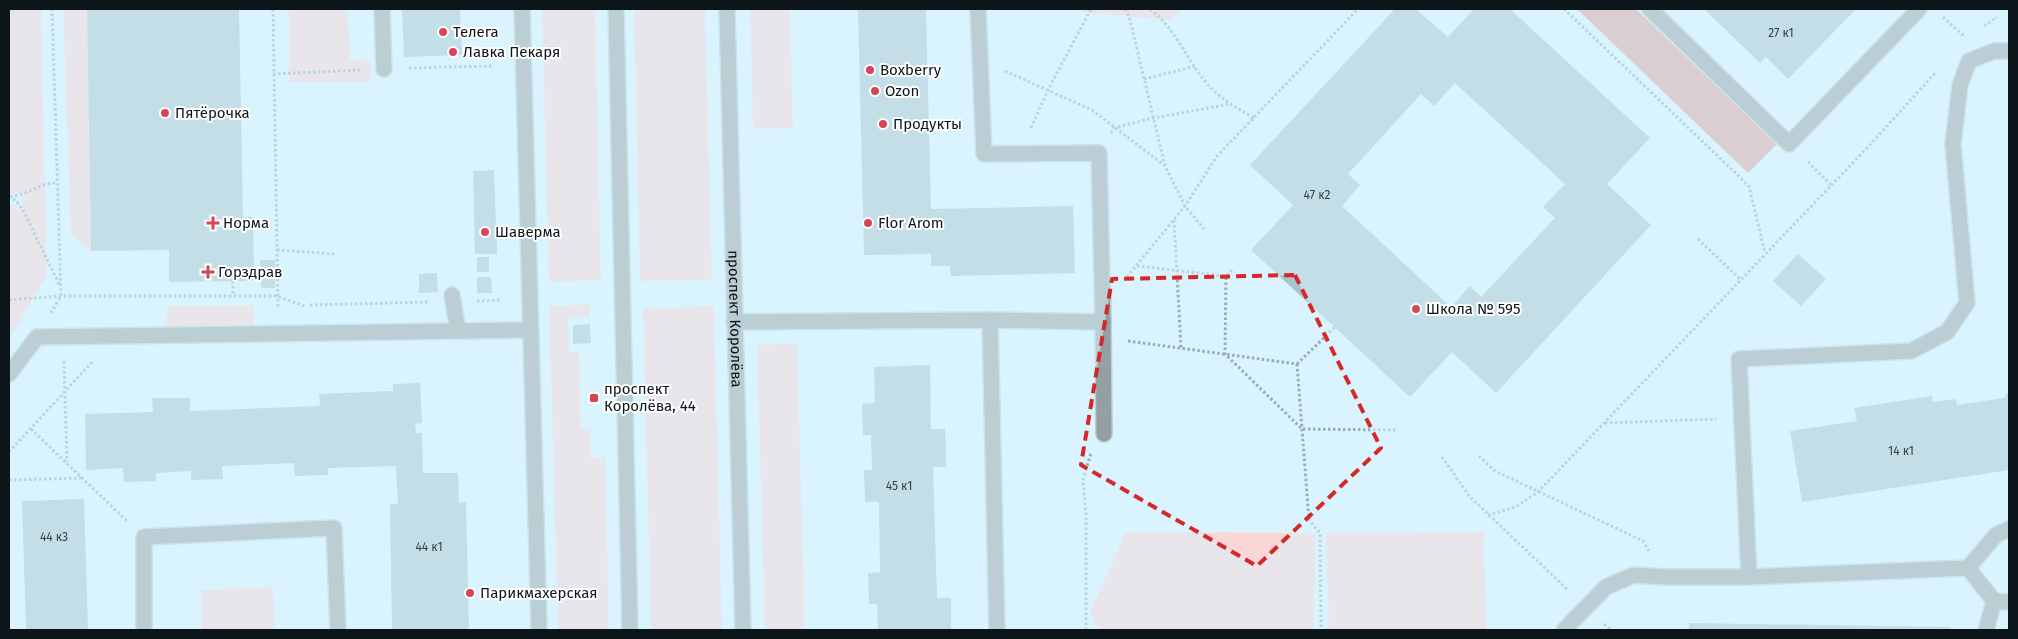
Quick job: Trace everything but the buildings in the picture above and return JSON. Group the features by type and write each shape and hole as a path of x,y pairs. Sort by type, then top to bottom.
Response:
{"street":[{"path":"382,9 384,69"},
{"path":"522,9 539,630"},
{"path":"616,9 630,630"},
{"name":"проспект Королёва","path":"727,9 743,630"},
{"path":"978,9 984,154 1099,153 1104,434"},
{"path":"1650,9 1789,144 1919,9"},
{"path":"1749,577 1739,359 1911,351 1947,332 1967,303 1953,144 1960,86 1969,61 1994,51 2009,51"},
{"path":"453,298 458,331"},
{"path":"734,322 990,320 1103,330"},
{"path":"990,320 997,630"},
{"path":"9,374 37,337 530,330"},
{"path":"144,630 144,537 334,528 338,630"},
{"path":"1564,630 1606,587 1634,575 1749,577 1968,568 1996,535 2009,529"},
{"path":"1968,568 2002,602 1986,630"}],"path":[{"path":"37,337 61,296 52,9"},
{"path":"273,9 279,334"},
{"path":"1029,154 1030,129 1048,90 1091,9"},
{"path":"1125,9 1129,16 1165,166 1185,206 1204,230"},
{"path":"1150,9 1164,19 1211,88 1254,118"},
{"path":"1103,306 1185,206 1217,156 1358,9"},
{"path":"1564,9 1749,186 1766,254"},
{"path":"1939,15 1967,38"},
{"path":"1982,28 1997,17"},
{"path":"980,59 1092,110 1165,166"},
{"path":"273,74 493,66"},
{"path":"1144,79 1196,66"},
{"path":"1488,515 1515,506 1538,492 1766,254 1940,67"},
{"path":"1099,153 1114,128 1153,118 1232,104"},
{"path":"1789,144 1831,185"},
{"path":"9,197 22,196 46,183 58,183"},
{"path":"9,197 17,202 23,210 60,286"},
{"path":"1174,219 1181,348"},
{"path":"1698,239 1741,280"},
{"path":"277,250 334,254"},
{"path":"1136,266 1226,276"},
{"path":"1232,270 1226,276 1225,354 1302,430 1396,430"},
{"path":"233,281 234,296"},
{"path":"9,300 61,296 277,296 301,306 453,298 501,300"},
{"path":"1297,364 1335,327"},
{"path":"1103,330 1181,348 1297,364"},
{"path":"9,452 116,336"},
{"path":"63,337 67,463"},
{"path":"1297,364 1309,520 1320,533 1321,630"},
{"path":"1604,422 1742,418"},
{"path":"31,428 144,537"},
{"path":"1086,630 1086,514 1083,479 1089,456 1104,434"},
{"path":"1479,456 1495,470 1643,541 1665,577"},
{"path":"1442,457 1470,497 1586,607"},
{"path":"9,480 82,478"}],"highlighted area":[{"path":"1295,275 1381,448 1257,566 1081,465 1112,279"}],"shaded area":[{"path":"9,9 41,9 47,274 9,338 9,205 17,205 18,210 23,210 22,194 9,194"},
{"path":"63,9 87,9 91,251 71,235"},
{"path":"289,9 348,9 350,60 370,61 371,82 289,82"},
{"path":"542,9 595,9 601,280 549,282"},
{"path":"634,9 705,9 712,280 640,281"},
{"path":"750,9 790,9 793,128 753,129"},
{"path":"1082,9 1184,9 1170,20 1089,13 1083,12"},
{"path":"1577,9 1636,9 1777,144 1748,173"},
{"path":"589,304 590,317 568,317 569,352 579,352 581,429 590,429 591,458 605,457 609,630 558,630 549,306"},
{"path":"253,305 254,328 167,329 167,306"},
{"path":"714,306 722,630 651,630 643,309"},
{"path":"797,343 805,630 765,630 757,345"},
{"path":"1126,532 1315,533 1314,630 1099,630 1090,612"},
{"path":"1484,532 1486,630 1329,630 1326,533"},
{"path":"273,587 275,630 202,630 201,590"}],"place":[{"name":"Телега","path":"443,32"},
{"name":"Лавка Пекаря","path":"453,52"},
{"name":"Boxberry","path":"870,70"},
{"name":"Ozon","path":"875,91"},
{"name":"Пятёрочка","path":"165,113"},
{"name":"Продукты","path":"883,124"},
{"name":"Норма","path":"213,223"},
{"name":"Flor Arom","path":"868,223"},
{"name":"Шаверма","path":"485,232"},
{"name":"Горздрав","path":"208,272"},
{"name":"Школа № 595","path":"1416,309"},
{"name":"проспект Королёва, 44","path":"594,398"},
{"name":"Парикмахерская","path":"470,593"}]}
